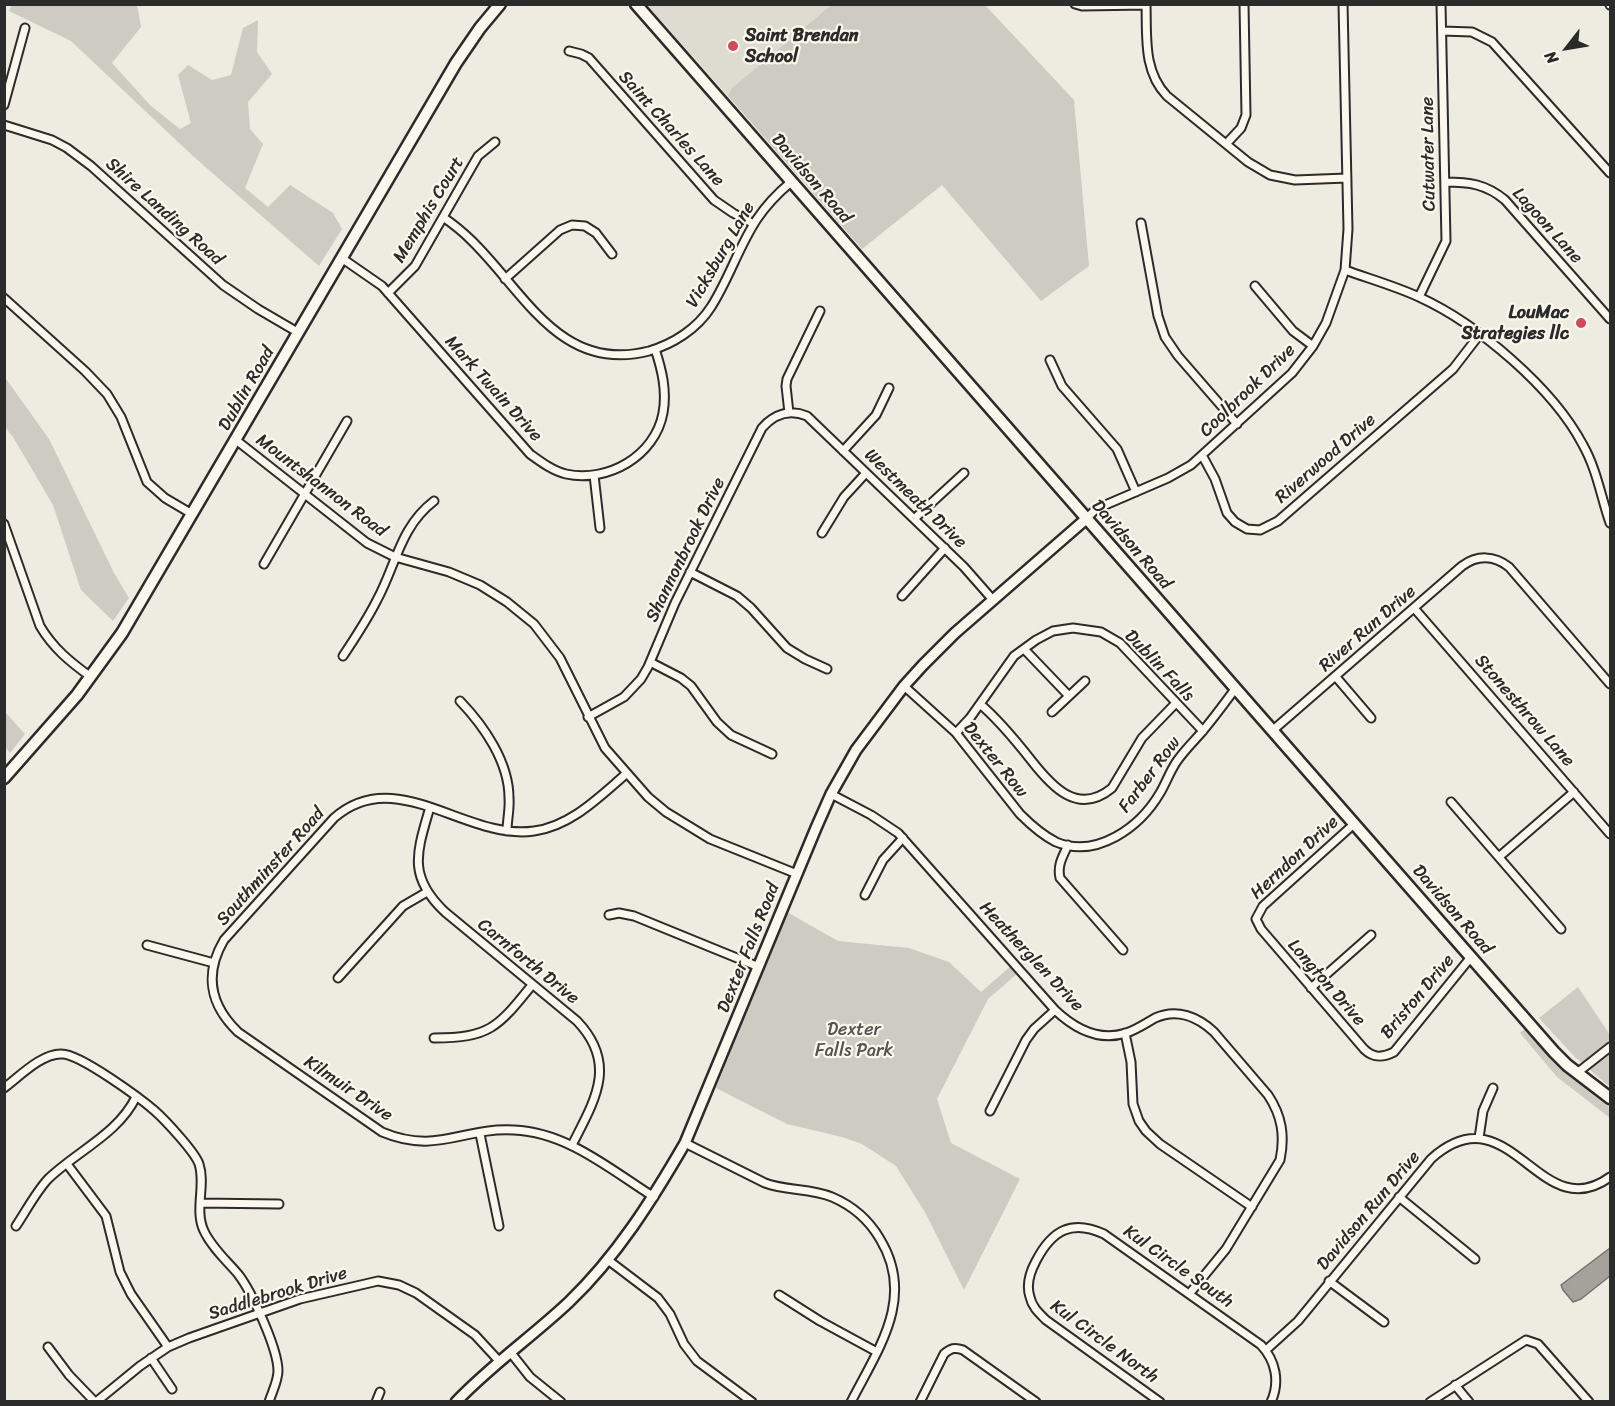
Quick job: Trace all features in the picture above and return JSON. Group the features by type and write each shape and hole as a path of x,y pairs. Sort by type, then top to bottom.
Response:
{"main road":[{"name":"Dublin Road","path":"4,778 91,677 122,633 456,63 500,4"},
{"name":"Davidson Road","path":"636,4 1554,1052 1577,1073 1611,1098"}],"street":[{"path":"1075,4 1082,6 1146,5 1148,58 1154,78 1167,96 1258,169 1281,178 1347,178"},
{"path":"1227,143 1241,128 1246,115 1244,4"},
{"name":"Coolbrook Drive","path":"1086,519 1096,509 1180,472 1202,455 1292,373 1313,346 1332,308 1345,270 1348,229 1342,4"},
{"name":"Cutwater Lane","path":"1419,297 1446,241 1441,4"},
{"path":"4,105 25,28"},
{"path":"1442,31 1472,32 1492,42 1611,172"},
{"name":"Saint Charles Lane","path":"569,51 589,58 714,200 754,224"},
{"name":"Shire Landing Road","path":"4,125 52,140 67,148 91,166 223,285 299,333"},
{"name":"Memphis Court","path":"388,293 415,266 478,156 495,142"},
{"name":"Vicksburg Lane","path":"443,217 472,241 547,324 572,343 603,354 630,354 655,349 689,332 706,314 754,224 772,199 791,182"},
{"name":"Lagoon Lane","path":"1445,182 1475,183 1505,200 1611,319"},
{"path":"1141,223 1158,316 1165,337 1178,356 1237,424"},
{"path":"505,279 560,230 572,225 585,226 596,233 612,254"},
{"name":"Mark Twain Drive","path":"343,259 374,279 388,293 530,454 547,466 564,473 594,475 610,472 627,463 647,445 657,430 663,413 662,370 655,349"},
{"path":"1345,270 1419,297 1480,334 1532,380 1562,412 1584,447 1602,492 1611,523"},
{"path":"1255,286 1293,331 1313,346"},
{"path":"4,298 85,371 107,394 121,417 147,482 165,498 192,514"},
{"path":"789,413 787,379 820,311"},
{"name":"Riverwood Drive","path":"1202,455 1231,518 1247,528 1266,528 1278,521 1453,369 1480,334"},
{"path":"1050,360 1062,386 1117,449 1136,492"},
{"path":"843,451 876,415 889,388"},
{"name":"Westmeath Drive","path":"789,413 801,414 813,421 945,548 980,583 993,600"},
{"name":"Shannonbrook Drive","path":"588,717 624,697 641,679 690,572 762,428 772,418 789,413"},
{"path":"264,564 347,421"},
{"name":"Mountshannon Road","path":"236,440 367,543 395,557 449,572 480,585 507,602 534,624 560,658 605,748 626,774 657,804 710,839 797,874"},
{"path":"822,533 844,497 866,473"},
{"path":"914,519 964,473"},
{"path":"594,475 600,528"},
{"path":"1602,492 1611,490"},
{"path":"343,656 377,601 395,557 415,518 434,501"},
{"name":"Dexter Falls Road","path":"456,1401 571,1300 608,1260 654,1197 685,1143 831,794 856,750 904,686 947,641 1086,519"},
{"path":"4,524 40,626 57,650 91,677"},
{"path":"902,596 945,548"},
{"name":"River Run Drive","path":"1272,731 1468,561 1487,557 1503,562 1509,567 1611,684"},
{"path":"690,572 737,596 787,648 827,669"},
{"name":"Stonesthrow Lane","path":"1414,608 1611,834"},
{"name":"Dublin Falls","path":"956,733 1014,656 1053,631 1073,628 1101,632 1120,643 1130,651 1175,704 1203,731"},
{"path":"1024,649 1068,696"},
{"path":"650,662 681,678 691,686 717,722 731,735 772,754"},
{"path":"1336,677 1371,717"},
{"path":"1052,712 1085,681"},
{"name":"Dexter Row","path":"904,686 956,733 1020,814 1044,835 1068,845"},
{"name":"Farber Row","path":"1068,845 1099,844 1125,831 1160,793 1166,777 1235,689"},
{"path":"460,701 475,717 495,749 504,769 510,797 507,831"},
{"path":"980,704 1044,778 1059,792 1083,799 1095,797 1112,788 1142,738 1175,704"},
{"name":"Southminster Road","path":"214,963 224,940 334,818 346,809 367,799 382,797 406,800 507,831 533,831 557,825 580,812 626,774"},
{"path":"1500,856 1574,792"},
{"name":"Heatherglen Drive","path":"831,794 872,815 903,838 1055,1010 1070,1024 1084,1032 1102,1035 1125,1033 1166,1014 1181,1014 1204,1023 1258,1082 1275,1105 1280,1118 1283,1145 1280,1160 1252,1208"},
{"path":"1451,802 1561,929"},
{"name":"Carnforth Drive","path":"430,807 417,857 420,876 427,892 445,912 583,1027 594,1044 599,1059 599,1086 595,1100 572,1145"},
{"name":"Herndon Drive","path":"1257,914 1354,824"},
{"path":"865,895 883,860 903,838"},
{"path":"1068,845 1058,870 1060,878 1123,950"},
{"path":"338,978 403,906 427,892"},
{"path":"609,915 619,913 634,916 759,967"},
{"name":"Longton Drive","path":"1257,914 1257,924 1369,1054 1380,1057 1387,1055"},
{"path":"1311,988 1371,935"},
{"path":"147,945 214,963"},
{"name":"Briston Drive","path":"1387,1055 1394,1052 1471,957"},
{"name":"Kilmuir Drive","path":"214,963 212,979 214,995 221,1012 231,1026 374,1127 400,1139 421,1142 511,1130 557,1138 572,1145 654,1197"},
{"path":"434,1038 469,1036 490,1029 505,1018 532,985"},
{"path":"990,1111 1026,1040 1034,1029 1055,1010"},
{"path":"1125,1033 1131,1062 1133,1104 1139,1121 1146,1131 1160,1144 1252,1208 1226,1249 1190,1293"},
{"path":"1577,1073 1611,1047"},
{"path":"4,1088 41,1061 53,1055 62,1054 84,1062 136,1097 160,1116 196,1157 199,1164 200,1215 205,1234 249,1289 260,1313 275,1358 278,1371 269,1401"},
{"path":"1493,1088 1484,1111 1479,1138 1502,1145 1541,1176 1563,1186 1580,1189 1592,1187 1611,1177"},
{"path":"16,1226 46,1182 116,1124 132,1107 136,1097"},
{"path":"480,1134 499,1226"},
{"name":"Davidson Run Drive","path":"1266,1350 1298,1321 1431,1159 1440,1151 1462,1140 1479,1138"},
{"path":"685,1143 771,1185 830,1196 855,1210 870,1223 889,1254 895,1284 895,1298 892,1317 877,1352 851,1401"},
{"path":"67,1164 106,1216 120,1272 131,1294 168,1347"},
{"path":"1399,1197 1476,1259"},
{"path":"200,1203 279,1204"},
{"name":"Kul Circle South","path":"1032,1270 1042,1249 1058,1232 1082,1226 1093,1228 1190,1293 1266,1350"},
{"path":"608,1260 658,1298 670,1314 684,1344 697,1361 752,1401"},
{"name":"Kul Circle North","path":"1032,1270 1028,1287 1029,1296 1039,1313 1160,1401"},
{"path":"1329,1281 1384,1322"},
{"name":"Saddlebrook Drive","path":"95,1401 168,1347 260,1313 324,1293 370,1282 387,1282 408,1289 476,1335 499,1361"},
{"path":"779,1295 820,1321 877,1352"},
{"path":"1430,1401 1526,1340 1538,1344 1588,1401"},
{"path":"48,1347 69,1375 95,1401"},
{"path":"920,1401 944,1354 956,1348 963,1350 1036,1401"},
{"path":"1266,1350 1275,1370 1276,1389 1271,1401"},
{"path":"511,1353 530,1377 561,1401"},
{"path":"151,1358 172,1389"},
{"path":"1455,1385 1469,1401"},
{"path":"376,1401 380,1392"}],"shaded area":[{"name":"Saint Brendan School","path":"647,5 831,5 732,88 728,96"},
{"path":"1610,1248 1610,1276 1581,1299 1573,1302 1561,1285"}],"green space":[{"path":"12,4 137,5 141,27 112,63 151,106 180,129 191,123 178,75 188,65 212,80 231,75 243,28 258,20 257,52 272,74 248,102 250,129 263,144 245,188 268,207 290,185 333,213 342,229 319,266 194,157 71,41 9,11"},
{"path":"831,5 985,5 1074,100 1089,266 1041,301 942,185 862,249 728,96 732,88"},
{"path":"4,376 49,439 114,573 129,598 113,621 81,590 53,505 5,427"},
{"path":"5,712 25,734 10,753 5,747"},
{"name":"Dexter Falls Park","path":"787,912 838,941 909,948 949,962 981,992 1011,966 1018,973 988,999 937,1099 951,1143 1020,1179 964,1290 926,1214 896,1166 862,1144 787,1124 716,1088"},
{"path":"1578,987 1610,1035 1610,1087 1575,1057 1539,1018"},
{"path":"1525,1029 1566,1071 1610,1108 1610,1118 1557,1077 1520,1033"}],"place":[{"name":"Saint Brendan School","path":"733,46"},
{"name":"LouMac Strategies llc","path":"1581,323"}]}
